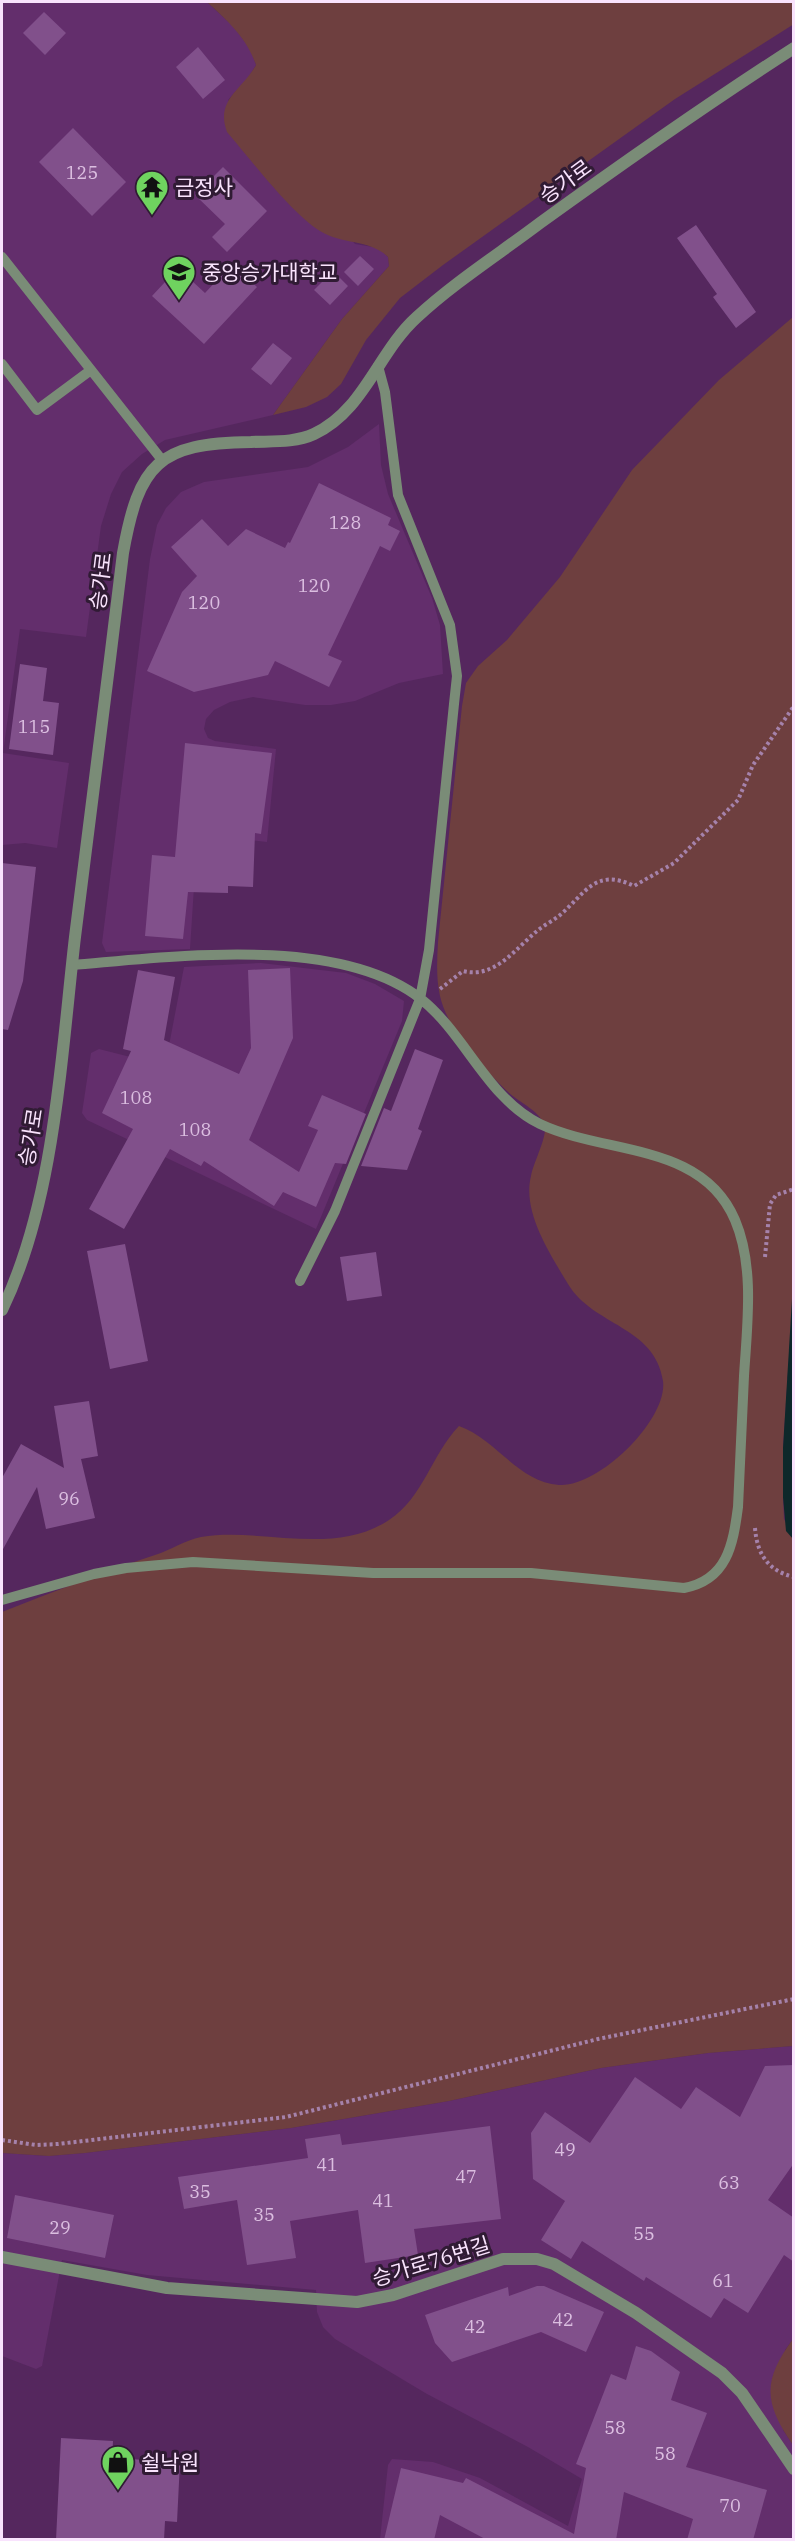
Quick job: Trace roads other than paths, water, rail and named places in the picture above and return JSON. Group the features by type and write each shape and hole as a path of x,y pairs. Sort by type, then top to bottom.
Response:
{"street":[{"name":"승가로","path":"2,1310 22,1260 39,1199 56,1102 130,515 138,491 162,460 188,448 239,442 282,441 312,435 337,421 356,402 395,340 447,291 688,116 794,48"},
{"name":"승가로76번길","path":"2,2257 159,2286 357,2302 393,2295 503,2259 537,2259 554,2264 636,2313 722,2373 742,2393 794,2469"}],"lane":[{"path":"2,257 162,460"},
{"path":"2,364 37,410 91,370"},
{"path":"300,1281 335,1211 420,999 429,950 456,668 450,624 398,495 391,459 385,392 378,366"},
{"path":"2,1600 94,1574 126,1568 225,1562 341,1572 531,1573 580,1576 666,1588 699,1585 722,1566 734,1534 738,1507 747,1327 746,1268 742,1241 724,1197 709,1181 668,1159 590,1140 540,1124 490,1081 440,1018 420,999 363,970 295,957 199,957 72,965"}],"place":[{"name":"금정사","path":"152,216"},
{"name":"중앙승가대학교","path":"179,301"},
{"name":"쉴낙원","path":"118,2491"}]}
